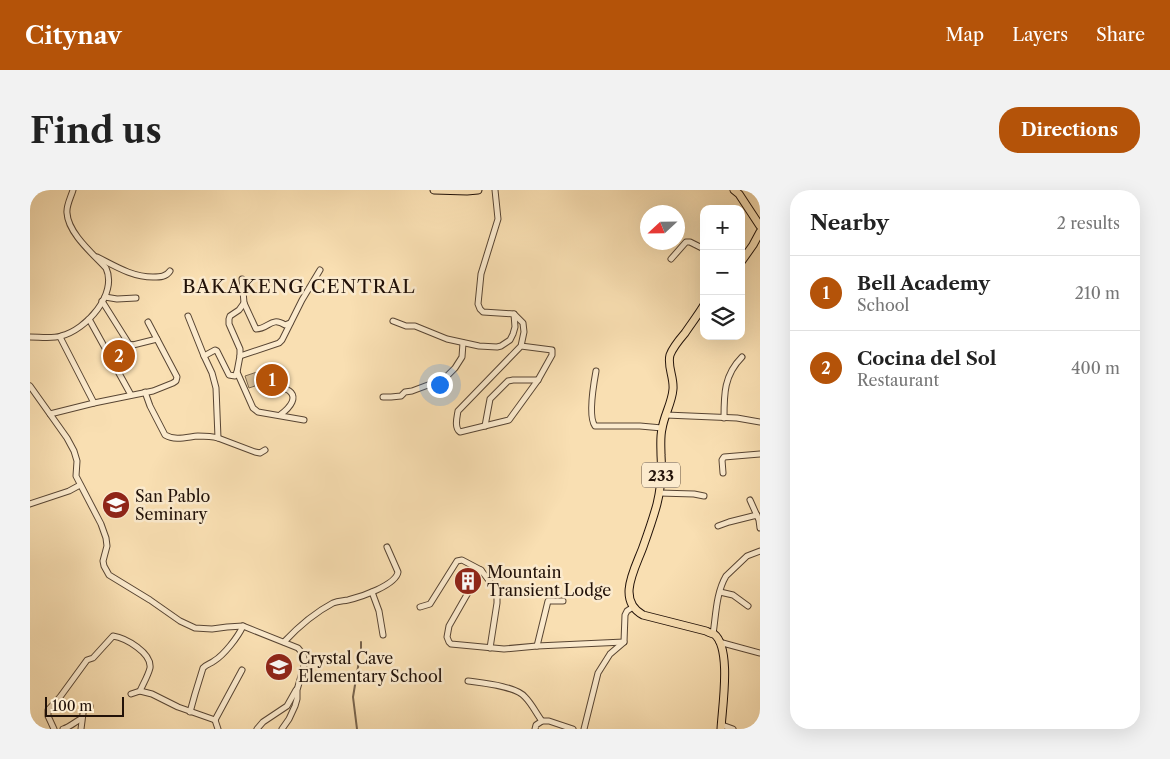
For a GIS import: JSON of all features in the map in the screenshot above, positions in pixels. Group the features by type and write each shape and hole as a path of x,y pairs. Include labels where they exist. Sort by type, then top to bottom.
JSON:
{"main road":[{"path":"434,190 478,190"},
{"path":"737,191 760,226"},
{"path":"745,256 760,232"},
{"name":"233","path":"633,607 629,595 633,570 648,534 659,493 662,428 671,402 673,388 669,358 676,344 700,311"},
{"path":"633,607 638,612 651,618 706,631 713,634 719,642 725,668 722,727"}],"street":[{"path":"30,338 60,337 78,329 104,299 108,288 106,268 75,233 68,219 66,210 73,190"},
{"path":"495,190 498,219 481,274 478,304 482,312 514,314 524,323 524,332 520,346 458,411 456,429 458,431 509,420 538,380 552,355 552,350 520,346"},
{"path":"671,259 686,242 700,247"},
{"path":"94,255 120,269 139,276 162,276 170,271"},
{"path":"240,356 279,343 284,338 302,300 320,270"},
{"path":"242,279 244,303 256,329 276,321 280,321 285,325 291,323"},
{"path":"104,299 136,298"},
{"path":"104,299 129,344 133,345 158,340"},
{"path":"244,303 230,316 229,324 240,349 237,372 251,406 258,412 304,420"},
{"path":"394,321 463,343 501,346 510,340 513,334 515,327 514,314"},
{"path":"188,316 212,373 216,388 218,438"},
{"path":"89,318 131,396"},
{"path":"50,414 131,396 173,384 177,376 148,322"},
{"path":"60,337 94,403"},
{"path":"383,397 401,396 405,392 444,379 456,368 462,357 463,343"},
{"path":"204,356 210,351 215,350 229,375 234,376 237,372"},
{"path":"724,418 724,392 729,375 742,357"},
{"path":"596,371 592,394 592,420 595,426 662,428"},
{"path":"484,426 490,399 508,381 538,380"},
{"path":"30,386 74,451 77,461 76,476 104,529 107,546 104,566 109,575 194,628 212,629 243,626 298,648 303,654 305,658 302,676 287,706 263,722 257,729"},
{"path":"264,390 276,387 283,388 288,389 292,394 292,402 285,412 280,415"},
{"path":"145,392 166,436 174,439 209,436 258,453 265,450"},
{"path":"666,415 737,418 760,422"},
{"path":"723,473 722,460 724,457 760,454"},
{"path":"30,504 69,491 80,485"},
{"path":"659,493 704,496"},
{"path":"750,500 757,515 760,528"},
{"path":"718,526 757,515"},
{"path":"284,642 306,621 332,604 372,592 395,579 398,575 397,568 387,547"},
{"path":"713,634 720,592 726,576 747,556 760,551"},
{"path":"420,607 430,604 457,561 462,560 481,570 497,592 490,648"},
{"path":"481,570 449,626 447,637 451,644 504,649 624,642"},
{"path":"372,592 379,611 384,634"},
{"path":"720,592 733,595 748,606"},
{"path":"537,646 548,601 563,601"},
{"path":"584,729 598,673 610,654 624,642 626,610 633,607"},
{"path":"190,712 203,668 215,660 236,639 243,626"},
{"path":"54,729 48,710 87,660 93,658 113,636 119,637 146,654 150,668 140,691"},
{"path":"719,642 760,653"},
{"path":"218,729 215,720 242,670"},
{"path":"468,681 521,693 542,720"},
{"path":"282,729 295,706 297,699 296,690"},
{"path":"131,694 140,691 152,694 190,712 215,720"},
{"path":"81,729 84,706 90,706"},
{"path":"63,729 73,725 77,720 82,720"},
{"path":"535,729 536,724 542,720 573,729"},
{"path":"722,727 733,729"}],"shaded area":[{"path":"263,370 267,382 249,388 245,376"}],"waterway":[{"path":"357,729 353,697 361,642"}],"place":[{"name":"Cocina del Sol","path":"119,356"},
{"name":"Bell Academy","path":"272,380"},
{"name":"San Pablo Seminary","path":"116,505"},
{"name":"Mountain Transient Lodge","path":"468,581"},
{"name":"Crystal Cave Elementary School","path":"279,667"}],"district":[{"name":"BAKAKENG CENTRAL","path":"299,286"}]}
